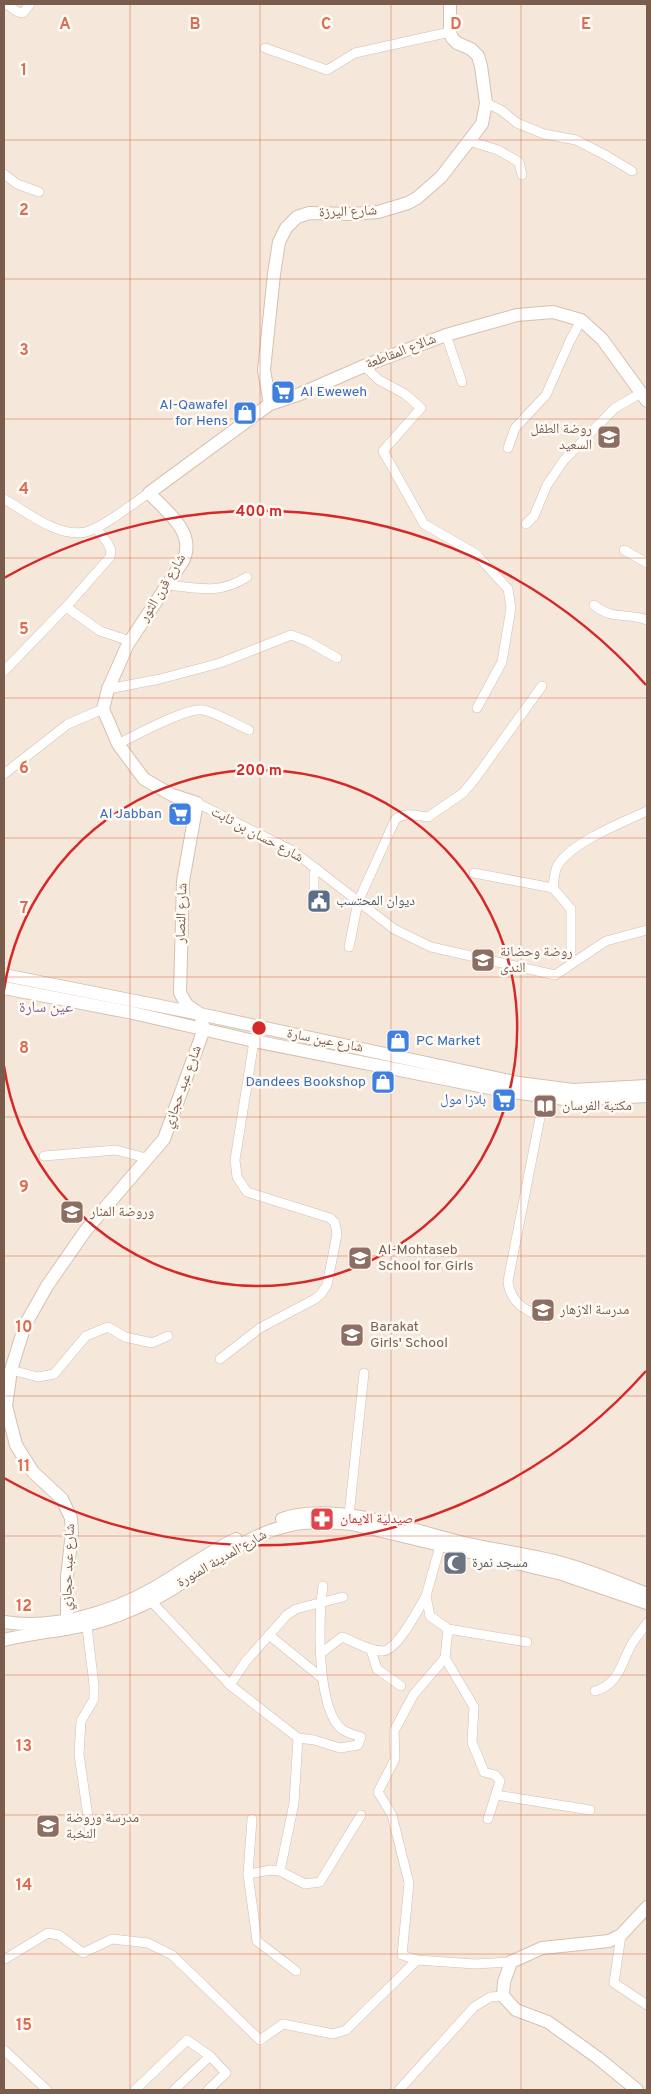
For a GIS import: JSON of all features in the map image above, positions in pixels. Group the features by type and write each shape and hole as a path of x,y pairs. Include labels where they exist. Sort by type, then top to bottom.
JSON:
{"street":[{"path":"6,4 23,13 30,4"},
{"path":"266,48 327,70 355,53 450,32 450,4"},
{"name":"شارع اليرزة","path":"270,404 264,370 276,258 279,242 286,228 297,217 309,213 352,214 378,212 408,203 434,185 482,124 486,102 478,56 471,49 457,43 450,32"},
{"path":"486,102 501,110 518,123 544,134 576,140 632,172"},
{"path":"469,141 498,150 519,162 522,175"},
{"path":"4,174 17,184 39,192"},
{"name":"شالاع المقاطعة","path":"149,493 270,404 300,394 364,366 446,335 517,315 553,312 581,320 602,339 644,397"},
{"path":"508,448 515,428 546,395 581,320"},
{"path":"446,335 462,382"},
{"path":"364,366 379,380 405,394 421,408 383,451 424,524 476,554 508,589 511,608 502,662 477,708"},
{"path":"526,524 534,516 548,485 564,460 616,408 644,397"},
{"path":"4,499 65,532 85,532 96,528 149,493"},
{"name":"شارع قرن الثور","path":"108,689 130,640 185,557 187,541 185,533 149,493"},
{"path":"4,671 66,607 110,557 111,550 96,528"},
{"path":"624,550 647,563"},
{"path":"168,585 216,590 237,584 247,578"},
{"path":"594,605 607,614 639,617 647,620"},
{"path":"66,607 100,631 130,640"},
{"path":"4,774 68,724 103,709 108,689 160,679 220,663 289,636 307,641 337,658"},
{"path":"349,947 358,902 395,820 400,816 408,814 428,817 462,793 542,686"},
{"name":"شارع حسان بن ثابت","path":"103,709 118,744 144,779 172,795 197,803 293,851 394,929 431,947 555,974 606,941 647,930"},
{"path":"118,744 171,719 198,709 207,711 249,730"},
{"name":"شارع النصار","path":"197,803 183,881 180,993 186,1005 200,1014"},
{"path":"554,888 556,867 567,853 608,829 647,811"},
{"path":"314,896 314,874 317,869"},
{"path":"474,873 554,888 571,909 571,963"},
{"name":"شارع عين سارة","path":"4,975 200,1014 545,1087 573,1090 647,1086"},
{"name":"شارع عين سارة","path":"4,988 133,1013 254,1041 544,1097 599,1100 647,1096"},
{"name":"شارع عبد حجازي","path":"67,1624 66,1577 72,1518 62,1499 33,1472 20,1455 12,1435 5,1406 11,1370 25,1326 47,1286 86,1230 146,1158 164,1140 204,1029 200,1014"},
{"path":"220,1359 260,1328 322,1294 327,1282 337,1234 337,1226 330,1218 248,1192 237,1176 235,1160 254,1041"},
{"path":"544,1097 508,1281 510,1292 516,1303 546,1319"},
{"path":"44,1156 116,1150 146,1158"},
{"path":"11,1370 38,1377 54,1374 86,1336 108,1328 125,1337 152,1343 168,1336"},
{"path":"350,1515 364,1372"},
{"name":"شارع المدينة المنورة","path":"87,1620 152,1589 219,1547 260,1526 287,1517 308,1513 350,1515 466,1543 560,1562 647,1594"},
{"name":"شارع المدينة المنورة","path":"4,1640 67,1624 113,1617 151,1601 254,1538 294,1524 330,1521 352,1524 562,1574 647,1603"},
{"path":"320,1654 342,1637 371,1650 385,1651 396,1644 426,1596 440,1546"},
{"path":"151,1601 230,1685 298,1738 314,1740 340,1748 358,1745 360,1737 342,1729 330,1713 322,1678 320,1654 320,1604 323,1586"},
{"path":"426,1596 430,1616 448,1630 527,1642"},
{"path":"230,1685 246,1661 291,1612 343,1597"},
{"name":"شارع عبد حجازي","path":"87,1620 94,1692 91,1706 81,1721 79,1754 91,1838"},
{"path":"4,1622 7,1631 4,1640"},
{"name":"شارع المدينة المنورة","path":"4,1622 31,1625 67,1624"},
{"path":"595,1691 604,1689 616,1678 632,1643 647,1623"},
{"path":"448,1630 446,1658 474,1707 472,1742 484,1772 495,1775 500,1780 488,1819"},
{"path":"269,1634 322,1678"},
{"path":"371,1650 377,1669 401,1686"},
{"path":"446,1658 414,1694 394,1731 395,1759 378,1792 392,1815 409,1883 402,1955 417,1960 475,1964 511,1962 542,1948 609,1941 621,1935 647,1907"},
{"path":"280,1871 294,1803 298,1738"},
{"path":"496,1795 590,1810"},
{"path":"248,1874 271,1870 280,1871 305,1884 320,1882 361,1815"},
{"path":"252,1818 248,1874 257,1941 296,1971"},
{"path":"4,1958 48,1933 60,1935 82,1953 112,1939 148,1942 172,1956 260,2040 283,2024 333,2034 346,2030 417,1960"},
{"path":"621,1935 614,1983 647,2006"},
{"path":"511,1962 504,1982 503,1996 516,2010 548,2022 598,2058 637,2090"},
{"path":"399,2090 474,2007 490,1997 503,1996"},
{"path":"135,2090 187,2040 210,2056 226,2073 208,2090"},
{"path":"4,2050 47,2090"},
{"path":"174,2090 210,2056"}],"shaded area":[{"path":"4,4 647,4 647,2090 4,2090"}],"place":[{"name":"Al Eweweh","path":"283,392"},
{"name":"Al-Qawafel for Hens","path":"245,413"},
{"name":"روضة الطفل السعيد","path":"609,437"},
{"name":"Al Jabban","path":"180,814"},
{"name":"ديوان المحتسب","path":"319,901"},
{"name":"روضة وحضانة الندى","path":"483,960"},
{"name":"PC Market","path":"398,1041"},
{"name":"Dandees Bookshop","path":"383,1082"},
{"name":"بلازا مول","path":"504,1100"},
{"name":"مكتبة الفرسان","path":"545,1106"},
{"name":"وروضة المنار","path":"72,1212"},
{"name":"Al-Mohtaseb School for Girls","path":"360,1258"},
{"name":"مدرسة الازهار","path":"543,1310"},
{"name":"Barakat Girls' School","path":"352,1335"},
{"name":"صيدلية الايمان","path":"322,1519"},
{"name":"مسجد نمرة","path":"455,1563"},
{"name":"مدرسة وروضة النخبة","path":"48,1826"}],"district":[{"name":"عين سارة","path":"46,1008"}]}
